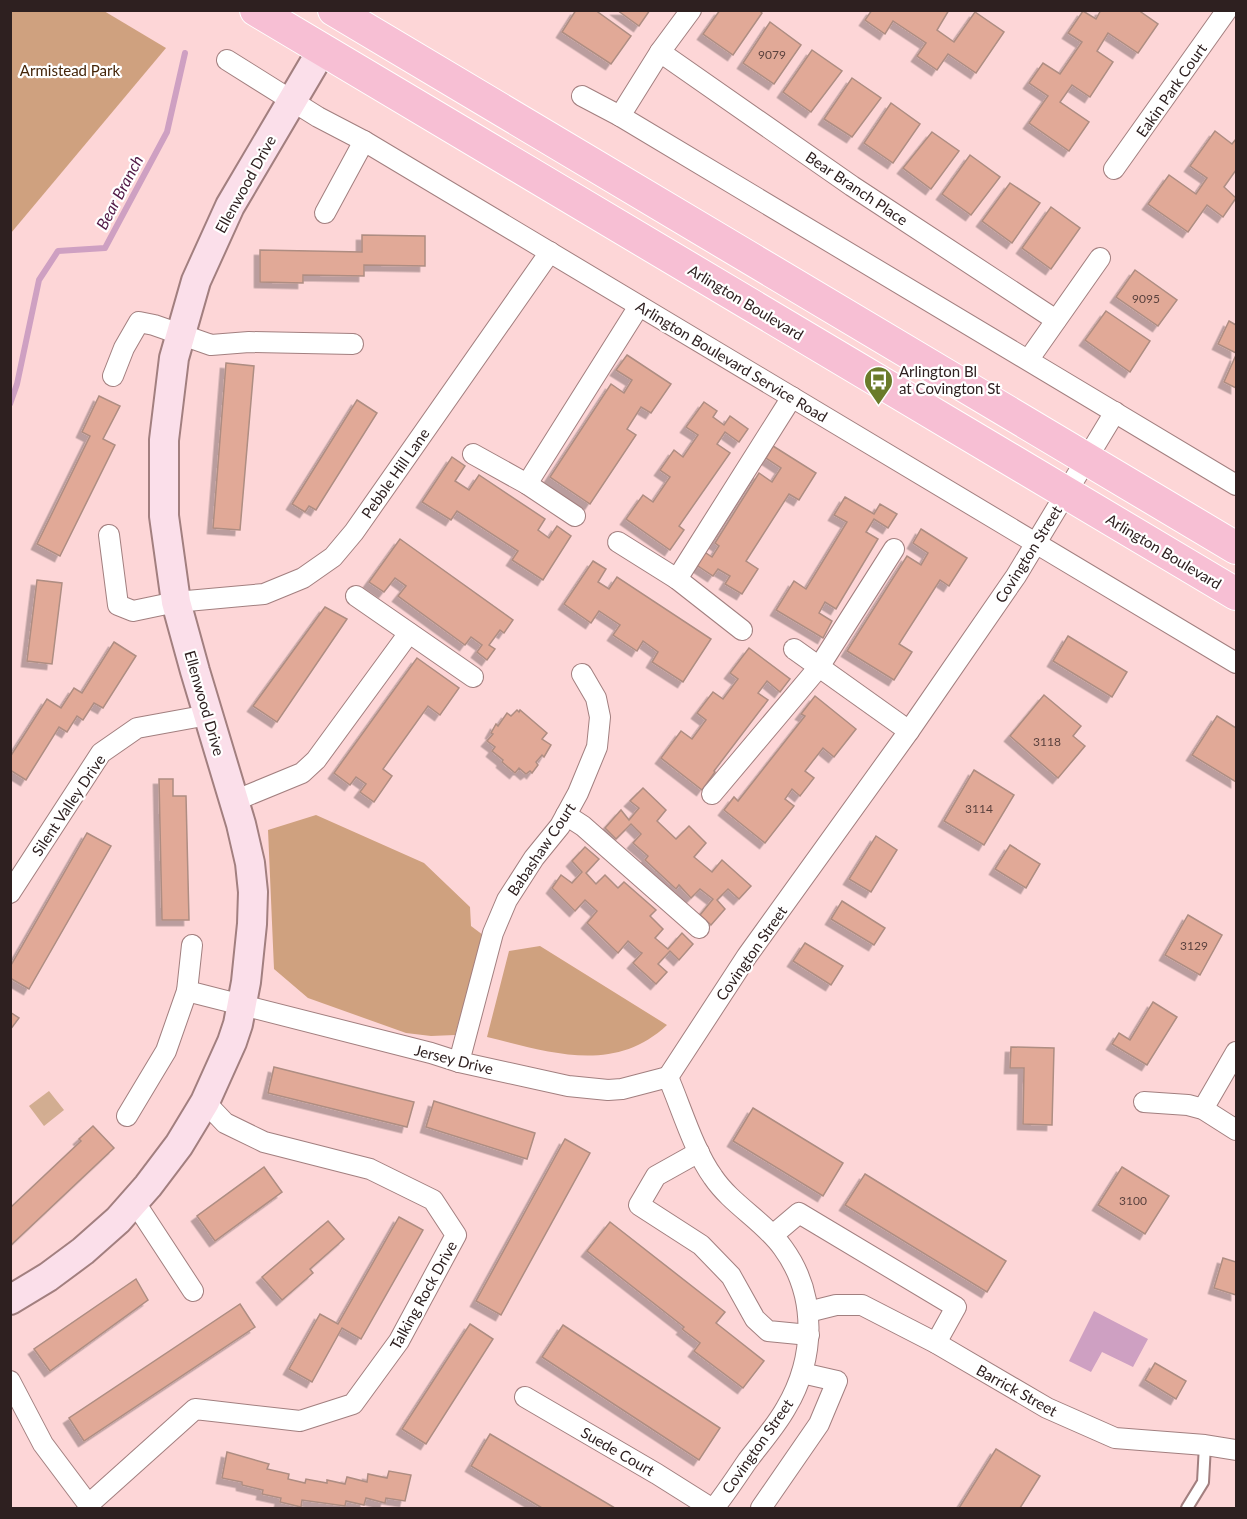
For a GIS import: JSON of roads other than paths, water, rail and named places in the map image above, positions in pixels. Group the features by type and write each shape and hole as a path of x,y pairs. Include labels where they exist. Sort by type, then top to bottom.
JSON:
{"main road":[{"name":"Arlington Boulevard","path":"256,10 1236,594"},
{"path":"334,10 1236,548"}],"street":[{"path":"620,116 660,52 691,10"},
{"path":"1228,10 1236,23"},
{"name":"Eakin Park Court","path":"1114,169 1228,10"},
{"name":"Ellenwood Drive","path":"10,1300 48,1277 83,1251 118,1220 179,1145 205,1102 232,1042 243,1004 252,924 253,892 250,863 177,602 164,516 163,467 168,393 174,358 196,281 230,206 322,50"},
{"name":"Bear Branch Place","path":"660,52 852,186 1056,320"},
{"name":"Arlington Boulevard Service Road","path":"226,60 1236,663"},
{"path":"582,96 620,116 1236,484"},
{"path":"325,213 364,141"},
{"name":"Pebble Hill Lane","path":"109,535 118,605 133,611 177,602 264,594 303,578 333,557 354,532 550,252"},
{"path":"1029,359 1100,258"},
{"path":"527,484 639,306"},
{"path":"113,376 124,348 139,322 211,345 249,342 353,344"},
{"path":"677,579 792,397"},
{"name":"Covington Street","path":"715,1508 786,1409 807,1356 808,1312 798,1275 785,1250 773,1235 730,1198 712,1177 699,1152 668,1077 747,956 1016,576 1115,412"},
{"path":"473,453 527,484 575,516"},
{"path":"618,542 677,579 742,630"},
{"path":"712,794 819,667 894,549"},
{"path":"356,596 473,677"},
{"path":"234,801 302,773 316,760 409,633"},
{"path":"794,649 909,730"},
{"name":"Babashaw Court","path":"459,1062 494,933 507,900 566,815 597,747 600,717 596,698 582,674"},
{"name":"Silent Valley Drive","path":"10,893 101,753 137,728 208,715"},
{"path":"566,815 583,826 699,928"},
{"path":"127,1116 166,1051 187,991 192,945"},
{"name":"Jersey Drive","path":"187,991 459,1062 568,1086 622,1089 668,1077"},
{"path":"1203,1109 1236,1052"},
{"name":"Talking Rock Drive","path":"90,1507 195,1409 300,1421 352,1404 399,1341 456,1235 433,1200 370,1169 264,1142 225,1123 205,1102"},
{"path":"1144,1102 1178,1103 1203,1109 1236,1130"},
{"path":"699,1152 656,1176 639,1204 701,1245 731,1276 755,1319 768,1331 809,1335"},
{"path":"134,1201 193,1290"},
{"path":"773,1235 799,1213 956,1307 936,1343"},
{"name":"Barrick Street","path":"808,1312 836,1305 862,1305 936,1343 1047,1408 1115,1438 1205,1445 1236,1450"},
{"path":"761,1509 819,1424 837,1381 802,1373"},
{"path":"10,1381 43,1444 90,1507"},
{"name":"Suede Court","path":"525,1396 715,1508"}],"lane":[{"path":"1187,1509 1203,1482 1205,1445"}],"waterway":[{"name":"Bear Branch","path":"10,404 17,384 39,280 58,251 105,248 167,132 185,53"}],"place":[{"name":"Arlington Bl at Covington St","path":"878,406"}],"park label":[{"name":"Armistead Park","path":"70,70"}]}
